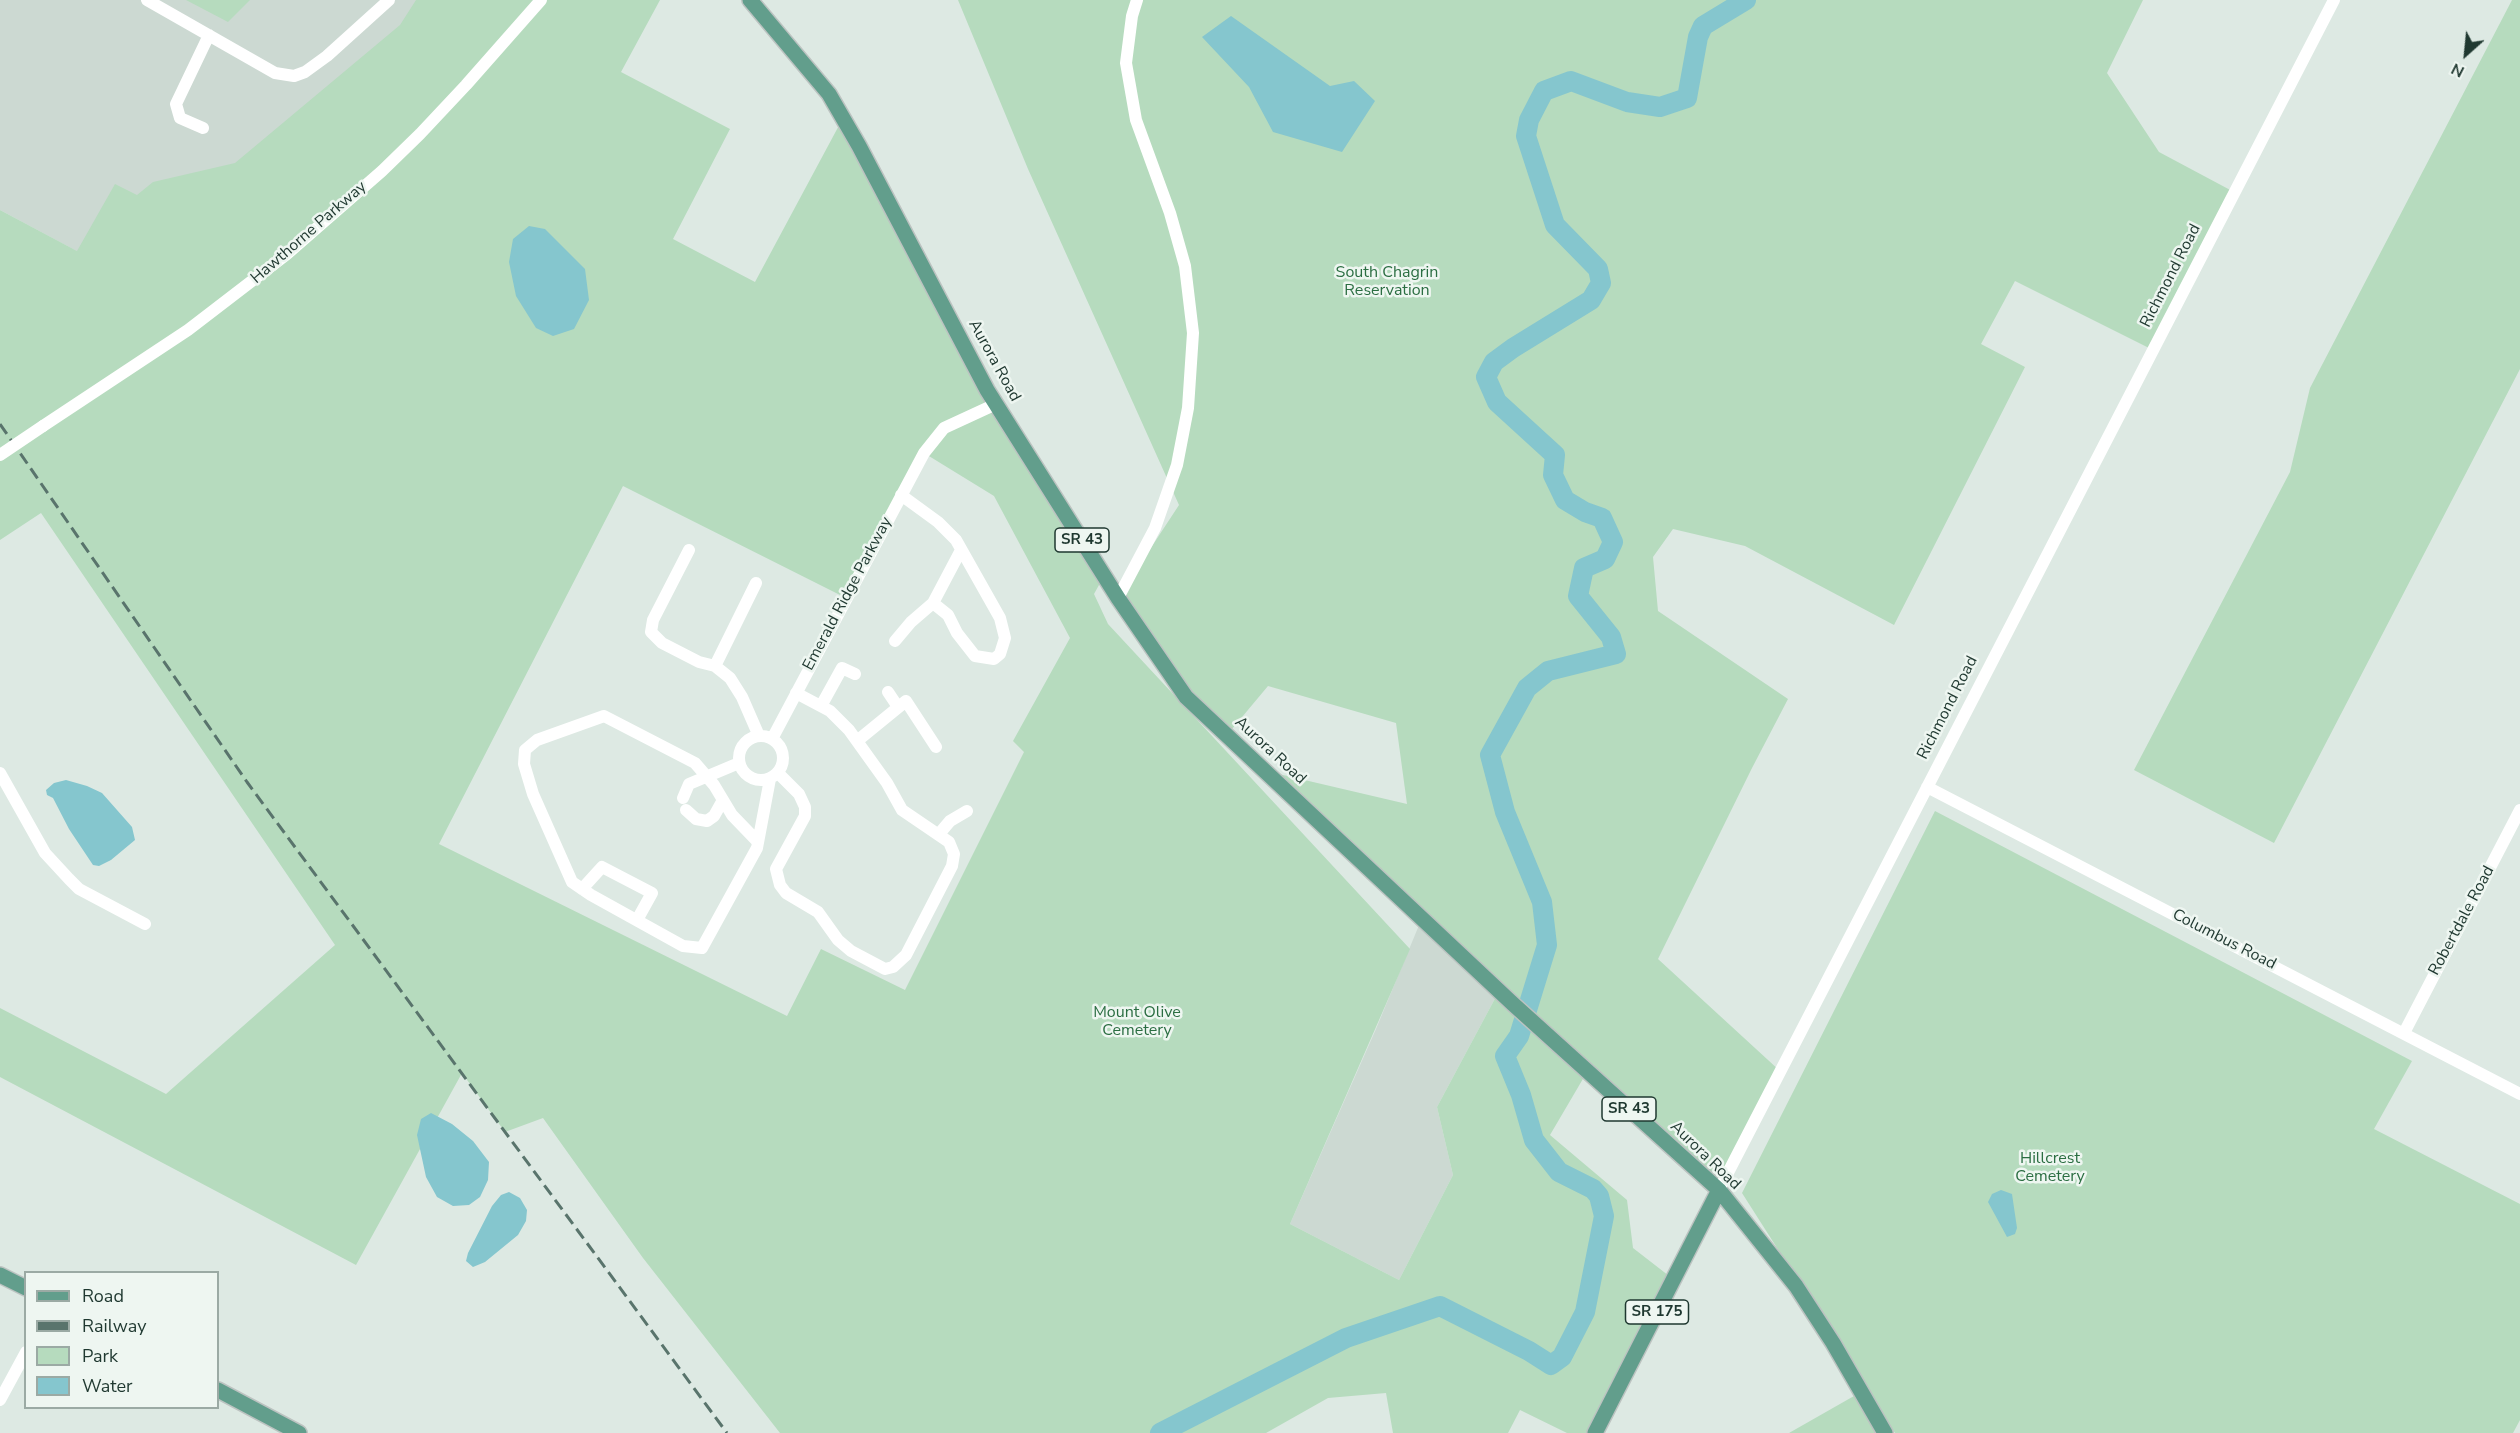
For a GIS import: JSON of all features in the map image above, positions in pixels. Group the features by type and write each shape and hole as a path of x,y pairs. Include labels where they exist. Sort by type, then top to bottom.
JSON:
{"main road":[{"name":"Aurora Road","path":"750,0 829,94 996,404 1118,598 1186,697 1513,1004 1719,1190 1796,1286 1833,1343 1885,1433"},
{"name":"Richmond Road","path":"1595,1433 1719,1190"},
{"path":"0,1275 24,1287"},
{"path":"219,1391 299,1433"}],"street":[{"path":"147,0 275,73 294,76 305,72 327,56 389,0"},
{"name":"Hawthorne Parkway","path":"0,455 188,330 295,247 382,171 420,134 490,59 540,0"},
{"path":"1118,598 1155,528 1177,465 1188,408 1193,333 1185,266 1170,213 1136,120 1126,63 1132,16 1137,0"},
{"name":"Richmond Road","path":"1719,1190 2334,0"},
{"path":"204,128 180,118 176,104 209,35"},
{"name":"Emerald Ridge Parkway","path":"772,739 924,453 944,428 996,404"},
{"path":"901,495 950,532 1000,618 1005,638 1000,654 994,659 975,656 957,633 948,615 933,603"},
{"path":"689,550 653,620 651,632 662,644 699,662 715,666 730,678 759,736"},
{"path":"895,640 910,622 933,603 961,550"},
{"path":"715,666 756,583"},
{"path":"821,706 842,668 855,674"},
{"path":"888,692 898,707"},
{"path":"774,776 799,794 805,807 805,816 776,869 780,885 786,893 818,912 838,940 851,951 885,969 900,963 952,866 954,854 952,847 939,834 902,810 887,783 857,741 830,711 796,693"},
{"path":"857,741 906,701 936,747"},
{"path":"759,842 732,815 705,775 694,763 604,716 537,740 525,750 524,764 556,851 572,882 683,946 702,948 758,848 774,776"},
{"path":"759,736 772,739 783,754 782,767 774,776 764,781 751,778 739,763 743,745 759,736"},
{"path":"723,800 714,816 707,821 696,819 684,804 689,784 705,775 739,763"},
{"path":"0,773 45,853 77,887 108,906 145,924"},
{"name":"Columbus Road","path":"1927,787 2520,1094"},
{"name":"Robertdale Road","path":"2404,1033 2520,810"},
{"path":"939,834 950,821 967,811"},
{"path":"582,889 603,867 652,893 637,920"},
{"path":"0,1400 24,1356"}],"shaded area":[{"path":"0,0 457,0 131,280 0,210"},
{"path":"1422,918 1499,991 1437,1107 1453,1175 1399,1280 1290,1224"}],"green space":[{"path":"186,0 250,0 228,22"},
{"path":"416,0 660,0 621,72 730,129 673,239 755,282 843,118 987,390 1104,576 1094,594 1108,624 1410,949 1290,1224 1399,1280 1453,1175 1437,1107 1499,991 1266,771 1407,804 1396,723 1268,686 1227,735 1186,697 1118,598 1179,505 1028,169 958,0 2143,0 2107,73 2159,152 2234,192 2153,350 2015,281 1981,344 2025,367 1894,625 1745,546 1673,529 1653,557 1658,611 1788,699 1658,959 1780,1071 1719,1190 1587,1072 1550,1135 1627,1200 1633,1248 1673,1279 1595,1433 1567,1433 1520,1410 1508,1433 1393,1433 1386,1393 1328,1398 1266,1433 780,1433 643,1258 543,1118 505,1132 462,1073 356,1265 0,1077 0,1008 166,1094 335,945 41,513 0,540 0,210 77,251 115,184 137,195 153,182 235,163 400,25","holes":["924,453 994,496 1070,638 1013,741 1024,752 905,990 821,949 787,1016 439,844 623,486 846,598"]},
{"path":"2512,0 2520,0 2520,369 2274,843 2134,770 2290,472 2310,388"},
{"name":"Hillcrest Cemetery","path":"1935,811 2412,1061 2374,1129 2520,1204 2520,1420 2513,1433 1895,1433 1742,1193"},
{"path":"1861,1392 1885,1433 1789,1433"}],"water":[{"path":"1231,16 1330,86 1354,81 1375,101 1342,152 1273,132 1249,87 1202,37"},
{"path":"529,226 545,229 585,269 589,300 574,329 553,336 536,328 516,296 509,262 513,239"},
{"path":"66,780 102,793 132,827 135,840 111,860 99,866 93,865 69,829 53,798 47,795 46,790 54,783"},
{"path":"431,1113 452,1124 473,1141 489,1162 488,1180 480,1197 469,1205 453,1206 437,1197 426,1177 417,1135 421,1119"},
{"path":"2001,1190 2012,1194 2017,1228 2015,1234 2007,1237 1988,1202 1992,1194"},
{"path":"509,1192 520,1198 527,1210 526,1221 518,1235 485,1262 473,1267 466,1261 468,1253 492,1206 501,1195"}],"waterway":[{"path":"1160,1433 1346,1338 1440,1306 1529,1351 1551,1365 1562,1357 1585,1312 1604,1216 1599,1196 1593,1189 1559,1172 1534,1140 1521,1095 1505,1056 1519,1036 1547,945 1542,902 1505,812 1490,755 1527,688 1548,671 1616,654 1611,637 1578,596 1584,568 1605,559 1613,542 1602,518 1585,512 1565,500 1553,475 1555,455 1497,402 1486,377 1494,362 1513,348 1591,300 1601,283 1598,269 1555,225 1526,136 1529,120 1544,91 1571,81 1627,102 1660,107 1687,98 1698,37 1703,26 1746,0"}],"railway":[{"path":"0,424 247,782 727,1433"}],"park label":[{"name":"South Chagrin Reservation","path":"1387,282"},
{"name":"Mount Olive Cemetery","path":"1137,1022"}]}
